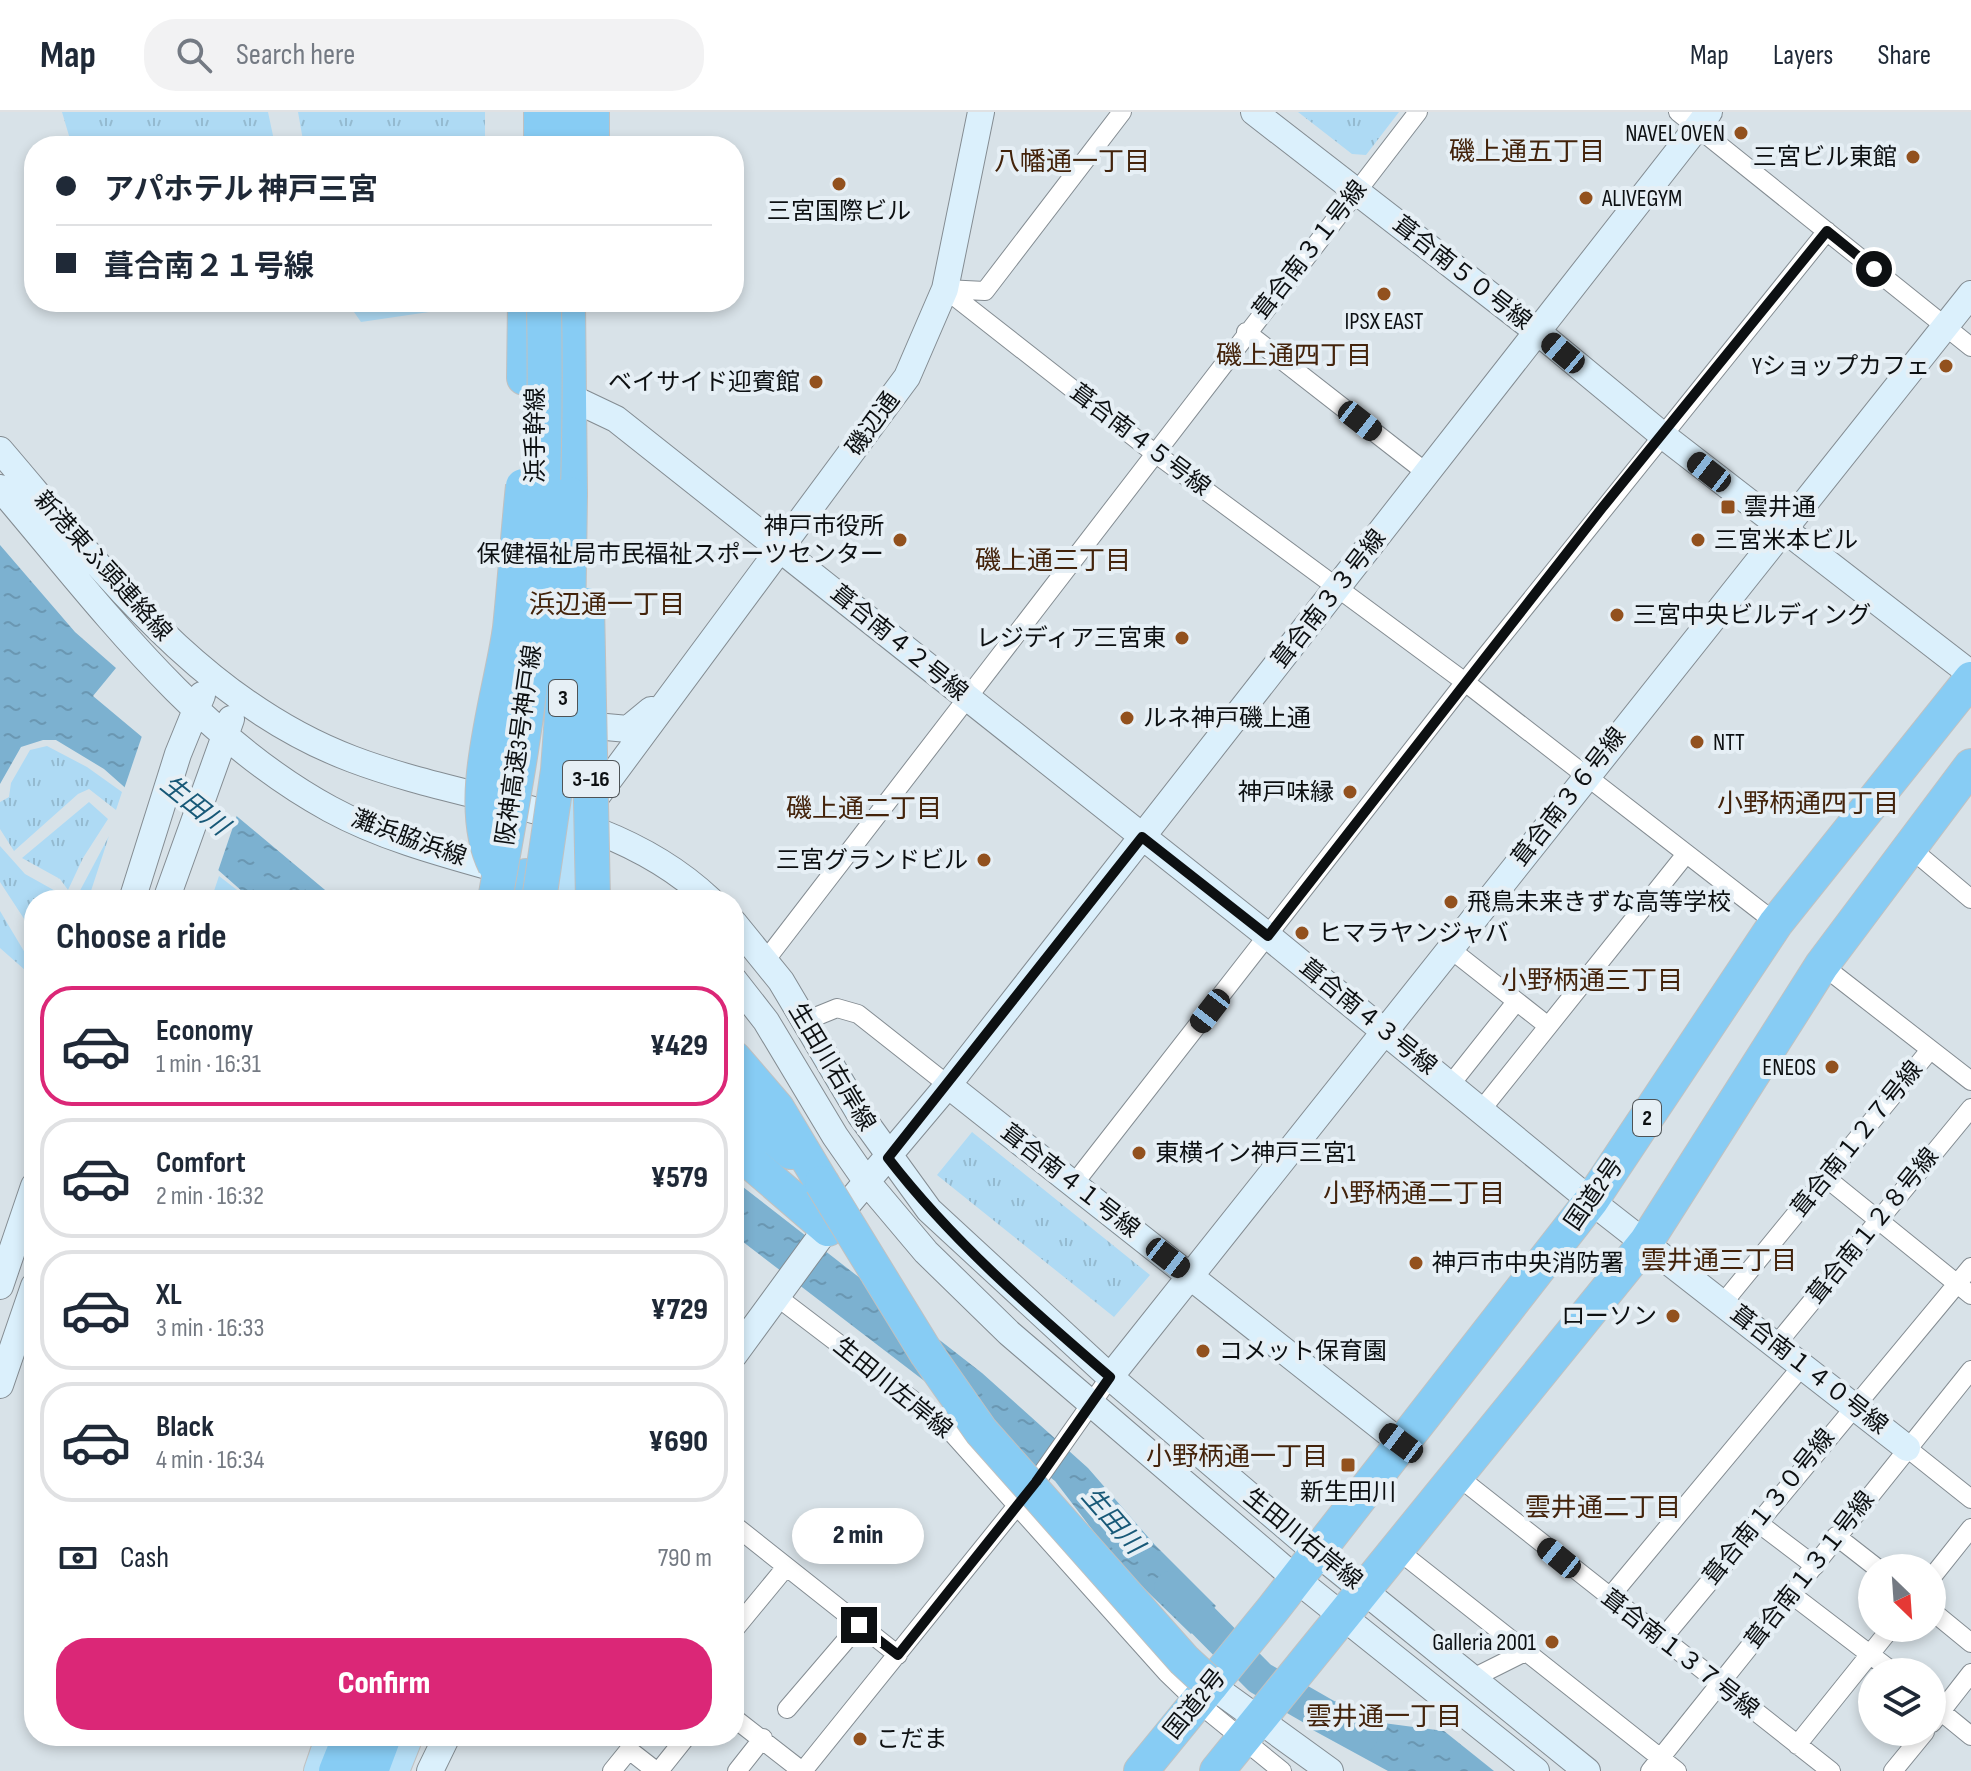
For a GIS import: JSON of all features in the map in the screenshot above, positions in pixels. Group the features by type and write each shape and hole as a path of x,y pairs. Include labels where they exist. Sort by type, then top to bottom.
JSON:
{"highway":[{"path":"541,112 541,136"},
{"path":"566,112 566,136"},
{"path":"592,112 592,136"},
{"path":"525,312 524,477 509,629 484,779 484,822 491,857 540,890"},
{"name":"阪神高速3号神戸線","path":"497,890 533,657 542,535 547,394 544,312"},
{"name":"阪神高速3号神戸線","path":"547,890 568,633 568,312"},
{"path":"576,400 588,367 590,312"},
{"name":"3-16","path":"548,890 591,657 585,570 570,494"},
{"name":"国道2号","path":"1141,1771 1273,1609 1591,1201 1776,923 1971,676"},
{"path":"1217,1771 1646,1242 1822,965 1971,766"},
{"path":"744,1070 777,1108 927,1354 981,1431 1184,1660 1212,1684"},
{"path":"744,1112 822,1183"},
{"path":"744,1157 825,1232"},
{"path":"336,1771 346,1746"},
{"path":"371,1771 380,1746"}],"main road":[{"path":"527,112 528,136"},
{"path":"579,112 579,136"},
{"name":"浜手幹線","path":"483,890 501,801 537,474 533,312"},
{"name":"浜手幹線","path":"549,890 577,824 572,552 577,312"},
{"path":"319,1771 328,1746"},
{"path":"394,1771 404,1746"}],"street":[{"name":"磯辺通","path":"577,824 907,377 945,289 981,112"},
{"path":"945,289 985,291 1122,112"},
{"name":"葺合南５０号線","path":"1254,112 1539,333 1661,434 1971,676"},
{"name":"葺合南３１号線","path":"765,961 1418,112"},
{"path":"1695,117 1827,231 1971,347"},
{"name":"葺合南３３号線","path":"744,1341 825,1232 948,1085 1539,333 1695,117"},
{"path":"1073,1185 1661,434 1827,231"},
{"name":"葺合南４５号線","path":"945,289 1154,452 1465,682 1776,923"},
{"name":"葺合南３６号線","path":"1110,1377 1971,294"},
{"path":"1246,332 1428,474"},
{"name":"葺合南４２号線","path":"576,400 616,419 1142,837"},
{"name":"新港東ふ頭連絡線","path":"0,450 110,578 182,653 210,677"},
{"name":"新港東ふ頭連絡線","path":"0,488 84,589 196,708"},
{"path":"135,890 178,754 210,677 238,699 313,742 351,759 625,840 664,863 698,890"},
{"name":"磯辺通","path":"575,705 584,725 628,729 672,693"},
{"path":"169,890 238,699"},
{"name":"灘浜脇浜線","path":"196,708 225,735 329,808 384,834 488,866 537,890"},
{"path":"536,812 546,890"},
{"name":"葺合南４３号線","path":"1142,837 1482,1109 1591,1201"},
{"path":"1909,847 1971,899"},
{"path":"1482,1109 1686,854"},
{"name":"生田川右岸線","path":"744,935 805,1021 888,1158 929,1210 979,1260 1110,1377 1316,1552 1475,1677 1587,1771"},
{"path":"1449,948 1548,1026"},
{"path":"1822,965 1971,1081"},
{"name":"生田川右岸線","path":"744,993 766,1021 835,1136 867,1182 926,1252 1009,1333 1296,1579 1536,1771"},
{"path":"1451,1084 1516,1002"},
{"name":"葺合南４１号線","path":"805,1021 837,1008 858,1014 1401,1443"},
{"name":"葺合南１２７号線","path":"1723,1303 1930,1050"},
{"name":"葺合南１２８号線","path":"1776,1345 1971,1108"},
{"path":"1825,1177 1964,1290"},
{"name":"葺合南１４０号線","path":"1591,1201 1971,1499"},
{"path":"0,1286 24,1215"},
{"name":"葺合南１３０号線","path":"1662,1639 1852,1407 1964,1290 1971,1267"},
{"name":"生田川左岸線","path":"778,1293 944,1424 1016,1506 1212,1684"},
{"path":"0,1385 24,1315"},
{"path":"1609,1598 1803,1365"},
{"name":"葺合南１３１号線","path":"1656,1765 1971,1370"},
{"path":"744,1725 803,1771 1036,1482 1110,1377"},
{"name":"葺合南１３７号線","path":"1456,1475 1831,1771"},
{"path":"1757,1522 1815,1566"},
{"path":"1946,1559 1971,1528"},
{"path":"744,1533 898,1655"},
{"path":"1836,1536 1859,1554"},
{"path":"1395,1548 1525,1652 1656,1765 1677,1771"},
{"path":"744,1618 786,1567"},
{"path":"1791,1594 1875,1658"},
{"path":"1946,1622 1971,1643"},
{"path":"787,1709 859,1625"},
{"path":"1797,1745 1880,1642"},
{"path":"1475,1677 1525,1652"},
{"path":"1946,1701 1971,1673"},
{"path":"1212,1684 1330,1771"},
{"path":"1257,1720 1282,1771"},
{"path":"1946,1720 1971,1736"},
{"path":"737,1771 763,1738"},
{"path":"430,1771 442,1746"},
{"path":"612,1771 629,1750 657,1771 678,1746"},
{"path":"1893,1771 1914,1746"}],"green space":[{"path":"62,112 268,112 273,136 69,136"},
{"path":"298,112 485,112 485,136 302,136"},
{"path":"1298,112 1399,112 1366,155 1352,154"},
{"path":"354,312 429,312 361,322"},
{"path":"47,746 87,767 122,792 116,810 89,789 78,794 14,851 0,829 0,802 9,797 11,783 30,750"},
{"path":"89,802 108,819 83,858 68,890 60,879 22,858"},
{"path":"109,836 91,890 80,890"},
{"path":"0,846 25,874 54,890 24,890 24,919 0,882"},
{"path":"219,876 237,890 214,890"},
{"path":"0,911 24,951 24,969 0,948"},
{"path":"972,1132 1150,1275 1114,1317 937,1175"}],"water":[{"path":"0,545 75,632 116,668 93,696 325,890 241,890 104,769 56,740 43,740 21,747 0,784"},
{"path":"744,1188 982,1373 1088,1468 1155,1545 1216,1606 1191,1634 1117,1562 1055,1481 744,1243"},
{"path":"1335,1701 1368,1721 1444,1731 1494,1771 1388,1771 1311,1729"}],"pier":[{"path":"143,733 238,812 216,877 123,792"}],"waterway":[{"name":"生田川","path":"1171,1588 1260,1678 1361,1736"}],"place":[{"name":"NAVEL OVEN","path":"1741,133"},
{"name":"三宮ビル東館","path":"1913,157"},
{"name":"三宮国際ビル","path":"839,184"},
{"name":"ALIVEGYM","path":"1586,198"},
{"name":"IPSX EAST","path":"1384,294"},
{"name":"Yショップカフェ","path":"1946,366"},
{"name":"ベイサイド迎賓館","path":"816,382"},
{"name":"雲井通","path":"1728,507"},
{"name":"神戸市役所 保健福祉局市民福祉スポーツセンター","path":"900,540"},
{"name":"三宮米本ビル","path":"1698,540"},
{"name":"三宮中央ビルディング","path":"1617,615"},
{"name":"レジディア三宮東","path":"1182,638"},
{"name":"ルネ神戸磯上通","path":"1127,718"},
{"name":"NTT","path":"1697,742"},
{"name":"神戸味縁","path":"1350,792"},
{"name":"三宮グランドビル","path":"984,860"},
{"name":"飛鳥未来きずな高等学校","path":"1451,902"},
{"name":"ヒマラヤンジャバ","path":"1302,933"},
{"name":"ENEOS","path":"1832,1067"},
{"name":"東横イン神戸三宮1","path":"1139,1153"},
{"name":"神戸市中央消防署","path":"1416,1263"},
{"name":"ローソン","path":"1673,1316"},
{"name":"コメット保育園","path":"1203,1351"},
{"name":"新生田川","path":"1348,1465"},
{"name":"Galleria 2001","path":"1552,1642"},
{"name":"こだま","path":"860,1739"}],"district":[{"name":"磯上通五丁目","path":"1527,152"},
{"name":"八幡通一丁目","path":"1072,162"},
{"name":"磯上通四丁目","path":"1294,356"},
{"name":"磯上通三丁目","path":"1053,561"},
{"name":"浜辺通一丁目","path":"607,605"},
{"name":"小野柄通四丁目","path":"1808,804"},
{"name":"磯上通二丁目","path":"864,809"},
{"name":"小野柄通三丁目","path":"1592,981"},
{"name":"小野柄通二丁目","path":"1414,1194"},
{"name":"雲井通三丁目","path":"1719,1261"},
{"name":"小野柄通一丁目","path":"1237,1457"},
{"name":"雲井通二丁目","path":"1603,1508"},
{"name":"雲井通一丁目","path":"1384,1717"}],"route":[{"path":"859,1625 898,1655 1036,1482 1110,1377 979,1260 929,1210 888,1158 1142,837 1268,936 1602,508 1827,231 1874,269"}]}
